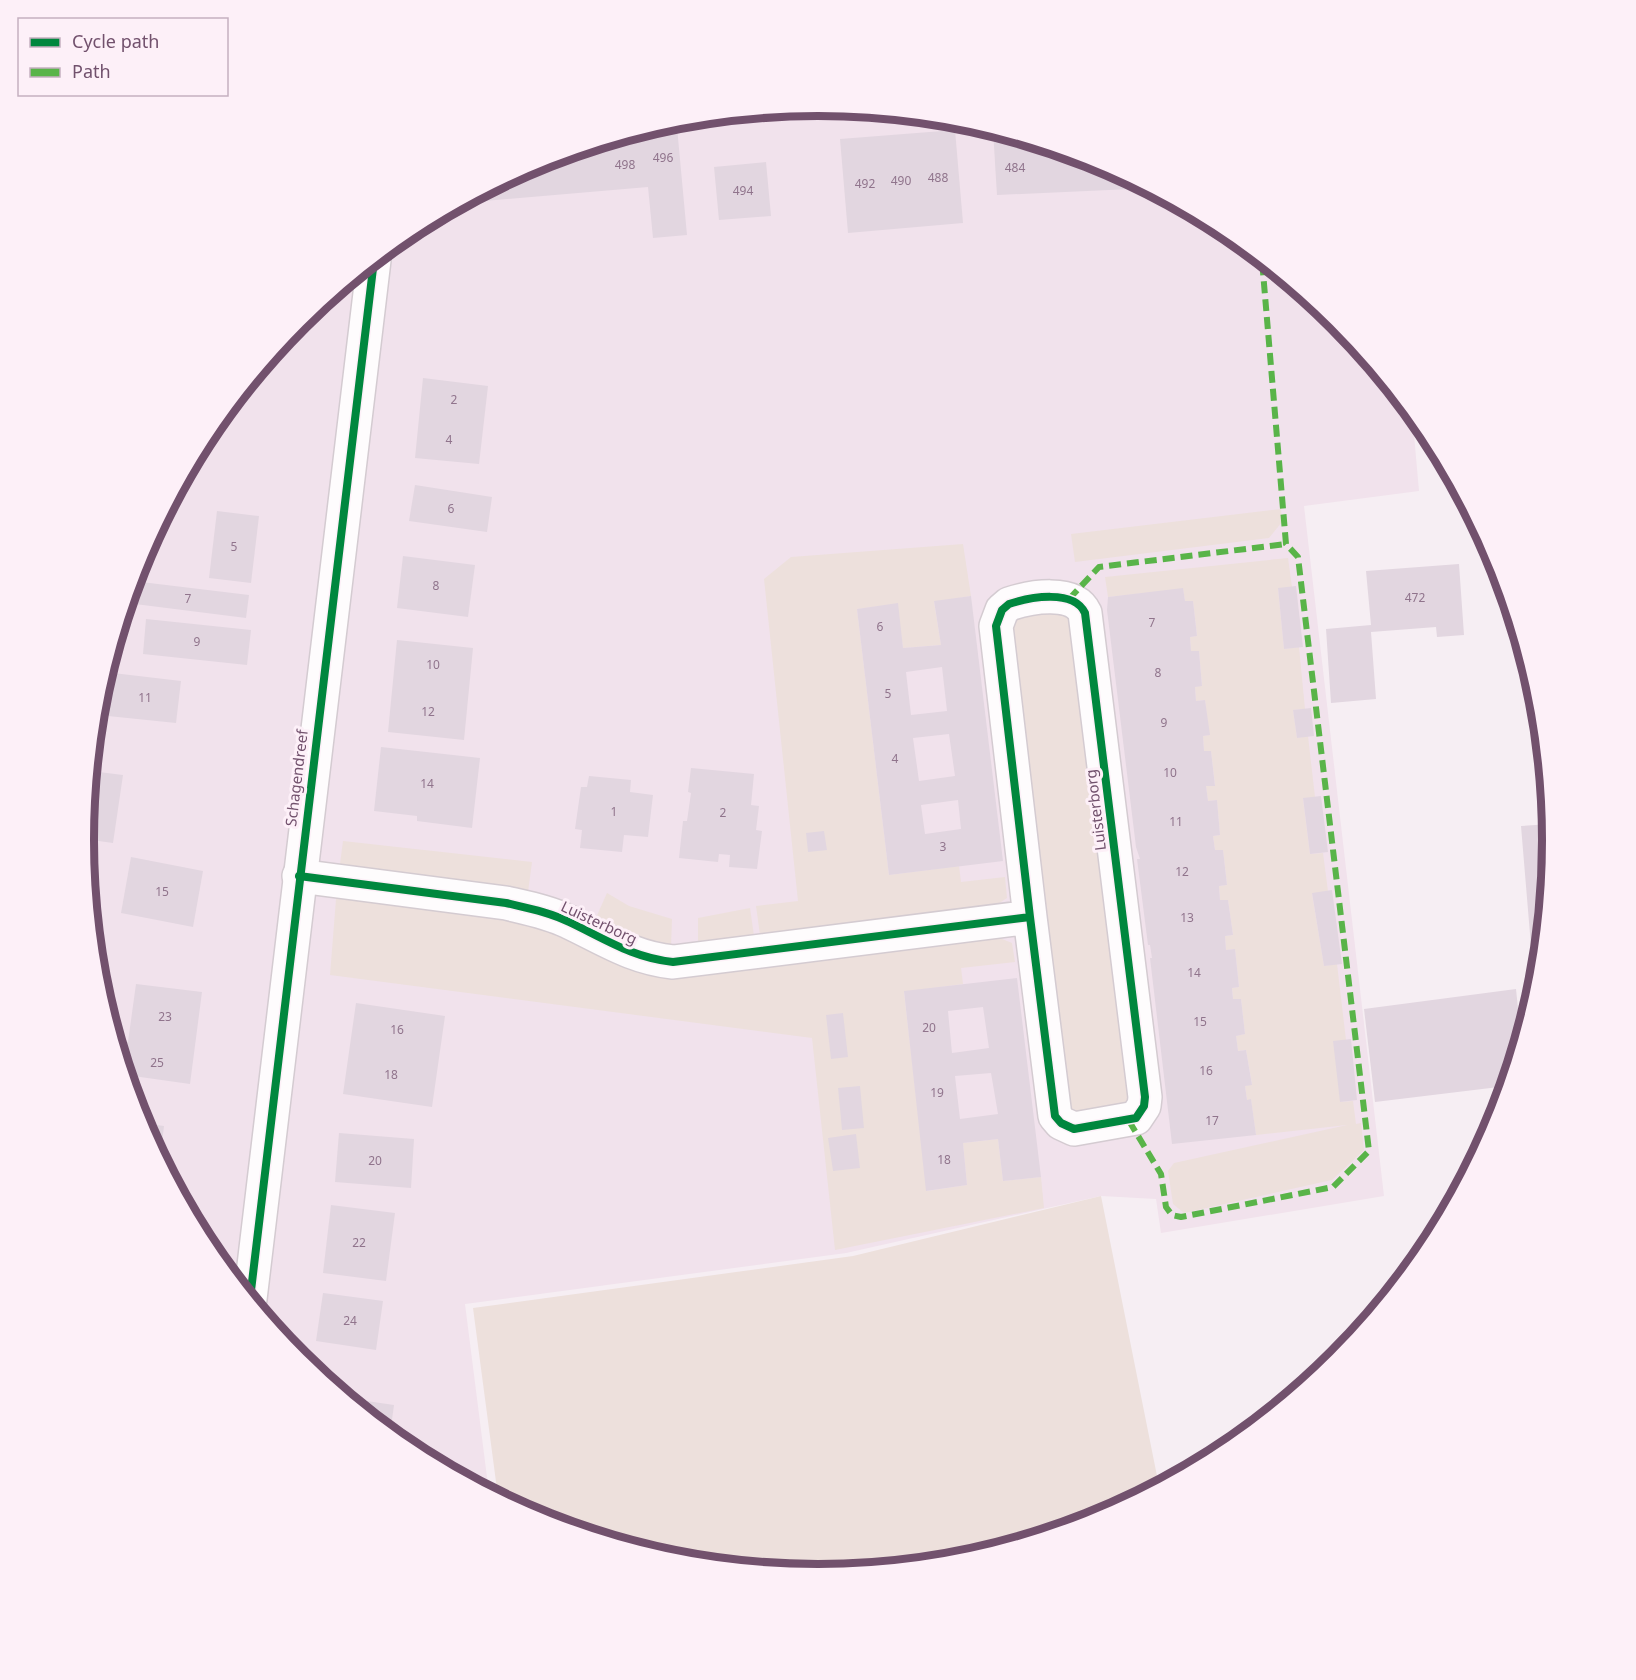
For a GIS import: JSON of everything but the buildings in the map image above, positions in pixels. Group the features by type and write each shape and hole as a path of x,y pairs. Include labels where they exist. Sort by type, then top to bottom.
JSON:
{"street":[{"name":"Schagendreef","path":"251,1289 373,270"},
{"name":"Luisterborg","path":"1070,598 1082,606 1085,614 1144,1097 1144,1106 1136,1118 1074,1129 1061,1123 1055,1116 1030,917 996,626 1002,610 1009,604 1070,598"},
{"name":"Luisterborg","path":"299,876 506,903 539,910 569,922 624,951 648,960 673,962 1030,917"}],"shaded area":[{"path":"818,116 865,118 959,130 1051,155 1095,172 1180,213 1220,238 1295,296 1330,328 1362,363 1414,429 1419,491 1304,506 1384,1196 1161,1233 1156,1199 1101,1196 846,1253 465,1304 488,1484 416,1442 341,1384 306,1352 244,1280 216,1242 191,1202 169,1160 133,1073 119,1027 108,981 101,934 94,840 96,793 108,699 133,607 150,563 191,478 216,438 274,363 306,328 341,296 416,238 456,213 541,172 585,155 677,130 771,118"},
{"path":"1281,509 1282,522 1269,538 1075,562 1071,534"},
{"path":"963,544 971,596 934,602 941,645 903,648 897,604 857,609 889,875 959,866 961,882 1005,877 1007,898 995,906 760,935 756,906 798,901 764,579 791,557"},
{"path":"1288,558 1292,587 1278,589 1284,649 1299,647 1305,709 1293,710 1297,738 1308,736 1315,797 1303,799 1310,854 1323,853 1328,891 1312,894 1324,966 1337,964 1346,1040 1340,1102 1353,1101 1356,1124 1361,1123 1364,1150 1332,1180 1184,1213 1173,1204 1168,1171 1174,1163 1347,1125 1256,1135 1251,1100 1247,1100 1245,1086 1252,1084 1246,1050 1238,1051 1236,1036 1245,1034 1241,999 1233,999 1232,988 1239,987 1235,949 1226,950 1225,936 1233,935 1228,900 1220,900 1219,886 1227,885 1223,850 1215,850 1213,836 1220,835 1217,800 1208,801 1206,786 1215,785 1211,751 1204,751 1203,736 1209,735 1205,700 1196,701 1195,687 1202,685 1199,651 1191,651 1190,637 1197,636 1193,601 1185,601 1183,589 1108,597 1105,577"},
{"path":"1069,610 1131,1103 1071,1114 1010,619"},
{"path":"343,841 532,862 528,892 344,866 340,864"},
{"path":"607,893 629,906 672,919 671,947 659,945 595,920"},
{"path":"345,897 527,921 684,977 997,937 1012,943 1015,962 961,968 963,984 904,992 927,1191 967,1185 963,1143 998,1139 1003,1181 1041,1177 1044,1208 835,1250 812,1038 330,975 336,899"},
{"path":"750,908 754,936 698,947 698,918"},
{"path":"1101,1196 1158,1479 1095,1508 1005,1539 959,1550 912,1557 818,1564 771,1562 677,1550 585,1525 497,1488 473,1308 853,1256"}],"marked path":[{"path":"1129,1121 1161,1174 1166,1207 1172,1215 1181,1217 1333,1187 1369,1151 1298,557 1286,544 1263,270"},
{"path":"1069,599 1099,567 1286,544"}],"cycle path":[{"path":"251,1289 373,270"},
{"path":"299,876 506,903 561,919 632,952 673,962 1030,917 996,626 1002,610 1009,604 1039,597 1051,597 1071,600 1085,613 1145,1097 1144,1106 1136,1118 1074,1129 1061,1123 1055,1116 1030,917"}]}
